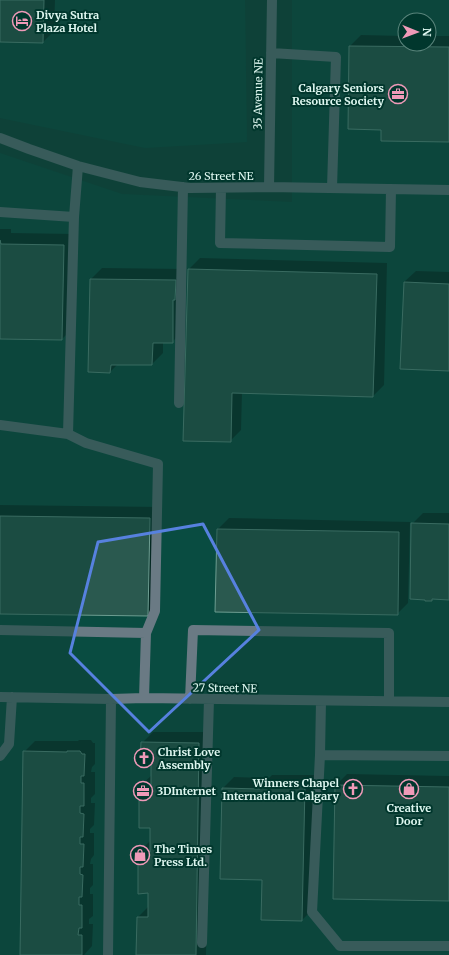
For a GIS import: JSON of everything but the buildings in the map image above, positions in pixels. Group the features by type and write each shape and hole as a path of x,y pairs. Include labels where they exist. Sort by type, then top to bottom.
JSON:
{"street":[{"name":"35 Avenue NE","path":"269,187 272,0"},
{"path":"271,53 336,57 332,188"},
{"name":"26 Street NE","path":"0,138 78,166 140,182 182,188 269,187 449,190"},
{"path":"68,434 74,217 78,166"},
{"path":"179,403 182,188"},
{"path":"221,188 220,243 390,247 391,189"},
{"path":"0,212 74,217"},
{"path":"0,425 68,434 86,443 158,464 155,611 146,633 144,698"},
{"path":"0,630 146,633"},
{"path":"190,699 193,630 389,633 389,701"},
{"name":"27 Street NE","path":"0,697 449,702"},
{"path":"0,756 9,744 5,739 12,697"},
{"path":"108,955 111,699"},
{"path":"202,943 209,699"},
{"path":"321,701 320,754 312,912 340,946 449,946"},
{"path":"320,754 449,756"}],"highlighted area":[{"path":"203,524 259,630 149,732 70,653 98,542"}],"shaded area":[{"path":"0,0 245,0 247,142 145,148 0,118"},
{"path":"292,0 449,0 449,955 0,955 0,153 122,194 292,202"}],"place":[{"name":"Divya Sutra Plaza Hotel","path":"22,21"},
{"name":"Calgary Seniors Resource Society","path":"398,94"},
{"name":"Christ Love Assembly","path":"144,758"},
{"name":"Winners Chapel International Calgary","path":"353,789"},
{"name":"Creative Door","path":"409,789"},
{"name":"3DInternet","path":"143,791"},
{"name":"The Times Press Ltd.","path":"140,855"}]}
